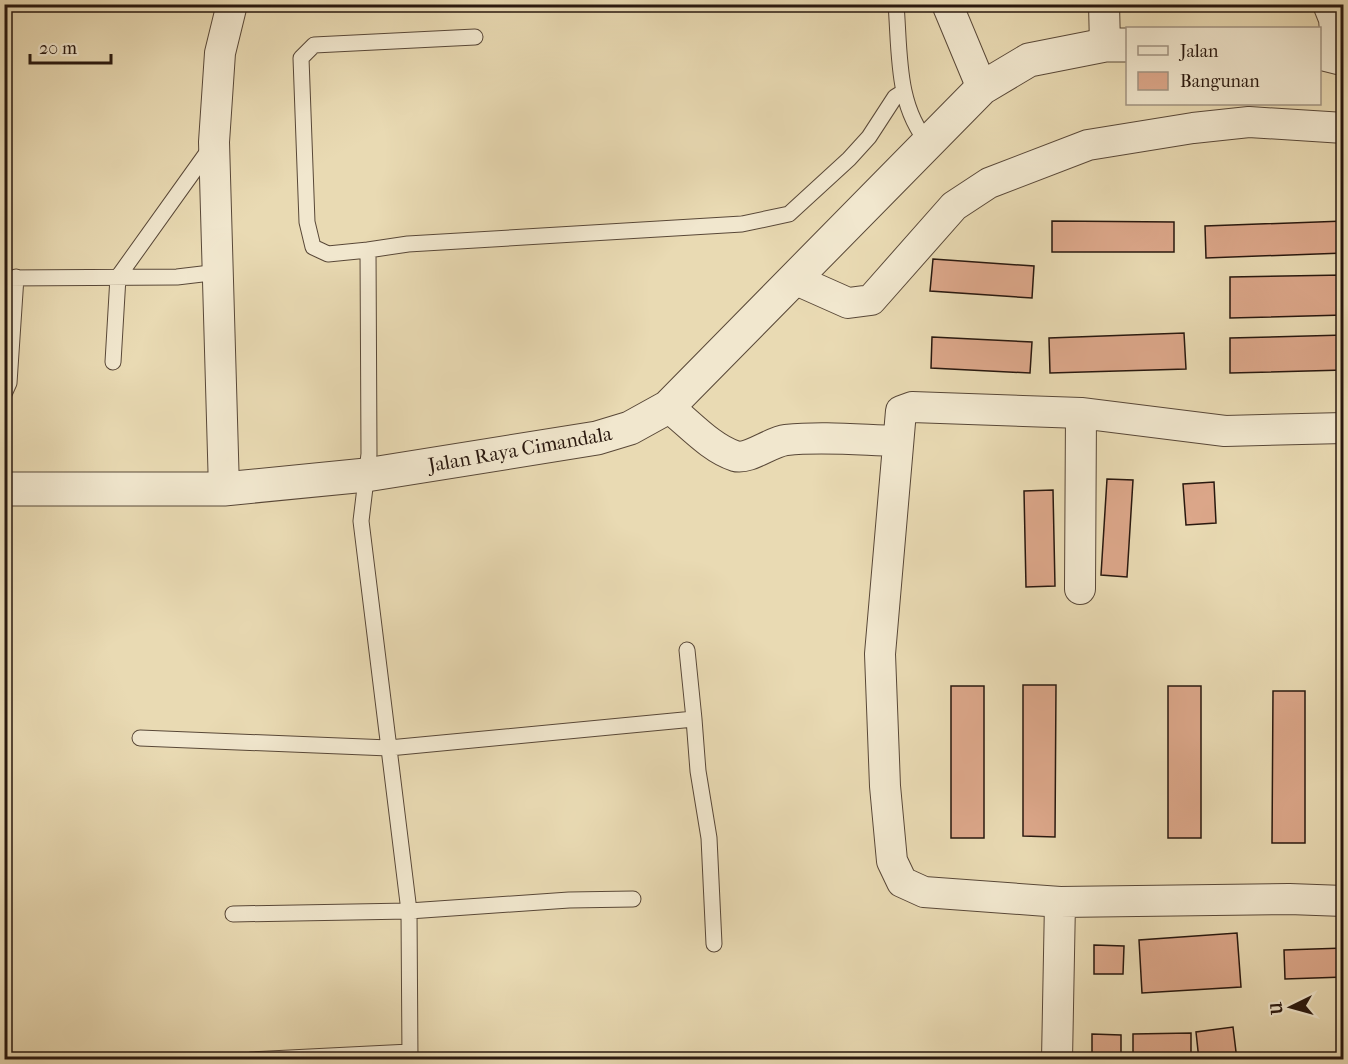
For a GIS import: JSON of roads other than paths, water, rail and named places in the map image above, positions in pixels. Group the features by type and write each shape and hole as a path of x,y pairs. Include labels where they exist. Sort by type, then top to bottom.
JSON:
{"street":[{"path":"224,489 214,142 220,53 232,4"},
{"path":"947,4 982,88"},
{"path":"1104,4 1116,45"},
{"path":"1328,4 1334,19 1333,56"},
{"name":"Jalan Raya Cimandala","path":"4,489 224,489 366,475 597,438 630,428 668,407 982,88 1029,60 1116,45"},
{"path":"794,279 848,303 871,300 954,206 989,183 1088,145 1194,128 1249,122 1344,128"},
{"path":"668,407 723,450 736,456 746,457 761,448 785,440 897,441"},
{"path":"1344,428 1226,431 1081,413 912,407 901,411 880,654 885,786 892,861 902,882 924,892 1060,902 1288,899 1344,901"},
{"path":"1080,589 1081,413"},
{"path":"1057,1059 1060,902"}],"lane":[{"path":"896,4 903,92 915,129 929,144"},
{"path":"475,37 314,45 301,58 307,222 313,247 328,254 408,244 742,224 789,214 849,159 869,136 895,97 903,92"},
{"path":"113,362 118,277 214,142"},
{"path":"251,1059 410,1056 409,911 361,521 369,454 368,250"},
{"path":"4,394 9,383 10,278 177,277 219,272"},
{"path":"687,650 698,771 710,838 714,944"},
{"path":"140,738 389,748 694,718"},
{"path":"233,914 409,911 569,900 633,899"}]}
